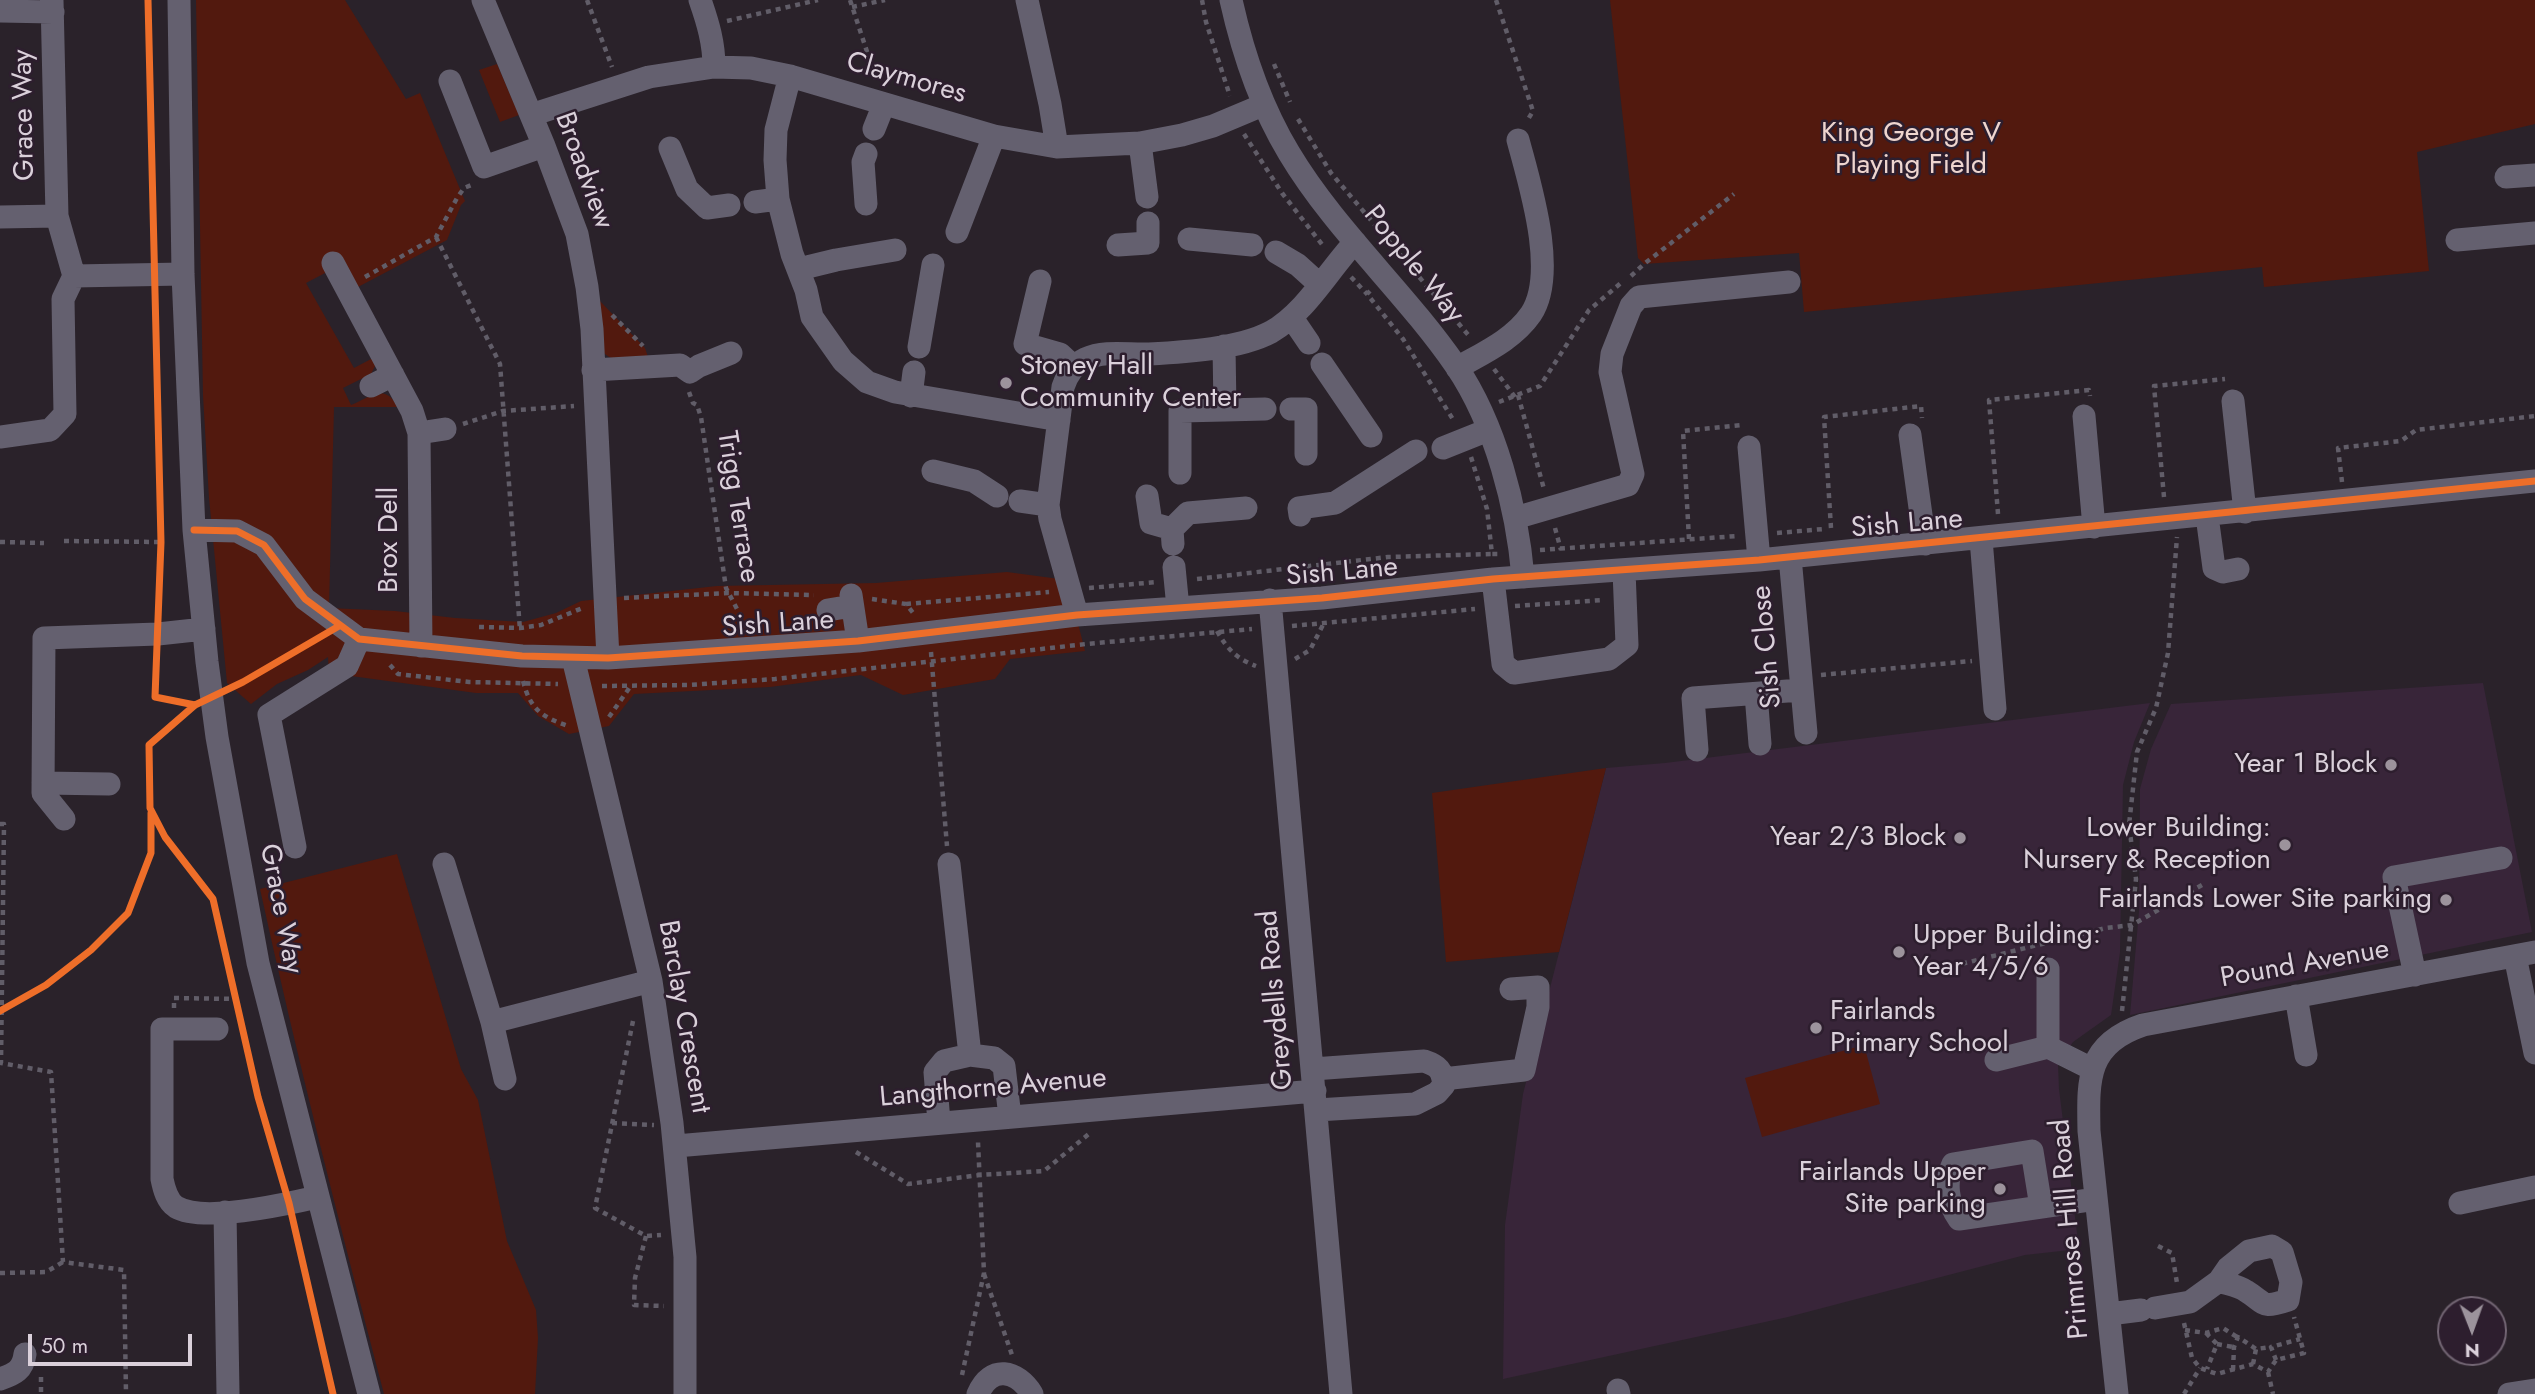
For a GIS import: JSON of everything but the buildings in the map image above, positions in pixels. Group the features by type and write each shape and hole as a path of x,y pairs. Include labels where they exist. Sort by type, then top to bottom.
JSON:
{"street":[{"name":"Grace Way","path":"179,0 183,274 194,530 207,662 258,962 369,1394"},
{"name":"Broadview","path":"483,0 544,146 577,234 587,287 608,658"},
{"path":"700,0 709,26 714,67"},
{"path":"1027,0 1050,104 1056,147"},
{"name":"Popple Way","path":"1231,0 1241,44 1263,105 1289,153 1355,242 1387,276 1457,368 1488,430 1500,461 1515,518 1523,577"},
{"name":"Grace Way","path":"0,11 53,6 57,216 74,276"},
{"name":"Claymores","path":"531,114 649,77 714,67 751,68 790,76 994,136 1056,147 1140,143 1203,129 1263,105"},
{"path":"790,76 776,130 778,199 811,317 843,360 867,382 911,396 1059,420"},
{"path":"450,81 484,167 544,146"},
{"path":"874,129 884,104"},
{"path":"957,232 994,136"},
{"path":"1457,368 1505,341 1530,316 1539,299 1541,252 1534,197 1518,140"},
{"path":"1140,143 1147,197"},
{"path":"670,148 687,188 707,208 729,205"},
{"path":"866,154 863,162 866,204"},
{"path":"2506,177 2535,175"},
{"path":"755,202 778,199"},
{"name":"Grace Way","path":"0,217 57,216"},
{"path":"1118,245 1148,243 1148,223"},
{"path":"2457,240 2535,233"},
{"path":"1189,239 1252,245"},
{"path":"1077,615 1048,505 1063,387 1068,374 1074,367 1095,355 1150,354 1224,346 1254,339 1292,318 1355,242"},
{"path":"799,269 895,250"},
{"path":"1276,253 1298,265 1319,284"},
{"name":"Brox Dell","path":"333,263 412,411 419,433 421,646"},
{"path":"919,347 933,265"},
{"path":"0,437 50,430 65,414 63,299 74,276 183,274"},
{"path":"1040,281 1025,344 1060,354 1074,367"},
{"path":"1515,518 1628,485 1632,479 1610,372 1612,354 1631,306 1639,297 1789,282"},
{"path":"1292,318 1309,343"},
{"path":"1224,346 1225,410"},
{"path":"593,370 680,365 690,372 732,353"},
{"path":"1322,363 1371,436"},
{"path":"911,396 914,372"},
{"path":"370,386 393,375"},
{"path":"2231,390 2245,512"},
{"path":"1291,409 1306,409 1306,454"},
{"path":"1180,473 1180,411 1259,410"},
{"path":"2087,410 2094,527"},
{"name":"Sish Lane","path":"1916,427 1925,544"},
{"path":"419,433 445,429"},
{"path":"1443,448 1488,430"},
{"path":"1746,436 1759,560"},
{"path":"1300,515 1299,508 1335,503 1416,452"},
{"path":"933,471 974,481 997,496"},
{"name":"Sish Lane","path":"194,530 237,531 264,545 305,599 364,640 522,656 608,658 858,641 1077,615 1322,598 1493,579 1759,560 2094,527 2178,508 2207,516 2535,481"},
{"path":"1147,496 1151,523 1173,547"},
{"path":"1020,501 1048,505"},
{"path":"1178,608 1173,547 1188,513 1246,509"},
{"path":"2207,516 2214,568 2222,572 2238,569"},
{"path":"1981,539 1995,709"},
{"name":"Sish Close","path":"1790,557 1806,733"},
{"path":"1493,579 1503,664 1514,673 1609,659 1628,645 1624,571"},
{"name":"Greydells Road","path":"1270,600 1341,1394"},
{"name":"Sish Lane","path":"828,610 851,601 858,641"},
{"path":"64,819 43,793 44,638 158,634 204,629"},
{"path":"295,847 269,715 347,666 364,640"},
{"name":"Barclay Crescent","path":"573,658 651,981 676,1146 685,1257 685,1394"},
{"path":"1697,750 1693,698 1756,694 1800,683"},
{"path":"1756,694 1760,744"},
{"path":"43,783 109,784"},
{"path":"2414,975 2394,877 2501,858"},
{"path":"444,864 492,1022 505,1079"},
{"path":"948,864 970,1055"},
{"path":"2525,954 2535,1053"},
{"name":"Pound Avenue","path":"2094,1064 2109,1043 2143,1025 2525,954"},
{"path":"2048,969 2048,1047"},
{"path":"492,1022 651,981"},
{"path":"1443,1079 1524,1070 1538,1007 1538,987 1510,989"},
{"path":"2296,996 2306,1055"},
{"path":"217,1029 162,1029 163,1186 170,1202 183,1210 225,1212 258,1210 317,1197"},
{"path":"1996,1060 2048,1047 2094,1064"},
{"path":"939,1123 936,1072 944,1061 970,1055 994,1058 1004,1066 1010,1117"},
{"path":"1424,1061 1437,1065 1443,1072 1444,1086 1437,1093 1415,1104 1315,1090 1424,1061"},
{"name":"Primrose Hill Road","path":"2094,1064 2088,1091 2089,1131 2116,1394"},
{"name":"Langthorne Avenue","path":"676,1146 1315,1090"},
{"path":"2460,1203 2535,1187"},
{"path":"2041,1207 2096,1199"},
{"path":"225,1212 228,1394"},
{"path":"2109,1314 2190,1302 2219,1281 2228,1268 2249,1251 2272,1247 2282,1252 2291,1282 2288,1300 2274,1305 2259,1303 2246,1291 2219,1281"},
{"path":"0,1379 22,1368 25,1354"},
{"path":"978,1394 984,1382 998,1374 1006,1373 1026,1385 1032,1394"},
{"path":"2508,1394 2535,1390"}],"path":[{"path":"709,26 818,0"},
{"path":"850,0 884,104"},
{"path":"852,7 885,0"},
{"path":"1496,0 1533,111 1518,140"},
{"path":"1271,55 1294,113 1331,173 1464,327 1515,397"},
{"path":"346,288 436,237 464,188 484,179"},
{"path":"436,237 500,364 524,683 531,704 545,717 573,727 589,725 606,721 630,686"},
{"path":"606,308 645,348 651,366"},
{"path":"2119,1036 2136,878 2129,825 2137,752 2157,708 2168,653 2178,508 2164,498 2154,386 2231,390"},
{"path":"1998,514 1989,400 2089,390 2087,410"},
{"path":"445,429 503,411 594,404"},
{"path":"1831,528 1824,417 1921,406 1916,427"},
{"path":"2343,487 2338,448 2401,441 2416,430 2535,416"},
{"path":"1689,539 1682,431 1746,436"},
{"path":"1985,515 2012,512"},
{"path":"1561,547 1844,527"},
{"path":"161,528 161,555"},
{"path":"64,541 161,542"},
{"path":"0,542 44,543"},
{"path":"520,628 541,625 605,599 728,593 906,604 928,631 948,864"},
{"path":"364,640 398,674 469,682 630,686 775,679 1217,631 1495,607 1626,599"},
{"path":"1800,683 1991,660"},
{"path":"0,824 4,824 1,1063 51,1072 62,1262"},
{"path":"1933,971 2106,928 2132,925 2202,885"},
{"path":"234,989 239,1011"},
{"path":"162,1029 173,1012 174,998 237,999"},
{"path":"0,1010 12,1004"},
{"path":"961,1378 984,1273 976,1120"},
{"path":"612,1123 672,1123"},
{"path":"827,1134 908,1184 979,1175 1044,1171 1091,1132"},
{"path":"646,1236 635,1278 634,1305 685,1307"},
{"path":"2158,1246 2172,1253 2185,1330 2192,1358 2200,1368 2217,1374 2253,1364 2268,1371"},
{"path":"0,1272 46,1272 62,1262 124,1270 126,1394"},
{"path":"984,1273 1013,1357 1006,1373"},
{"path":"2273,1394 2268,1371 2276,1360 2304,1353 2288,1300"},
{"path":"2185,1330 2206,1333 2223,1328 2256,1349 2300,1339"},
{"path":"2206,1333 2217,1344 2234,1347"},
{"path":"2233,1370 2234,1347 2238,1337"},
{"path":"2207,1369 2217,1344"},
{"path":"2271,1347 2276,1360"},
{"path":"2253,1364 2256,1349"},
{"path":"2184,1394 2200,1368"}],"shaded area":[{"path":"2483,683 2532,932 2130,1015 2139,911 2140,789 2151,749 2171,704"},
{"name":"Fairlands Primary School","path":"2150,703 2134,742 2123,785 2120,952 2111,1015 2073,1042 2058,1064 2079,1249 2025,1255 1788,1317 1503,1379 1505,1225 1523,1094 1606,768"}],"green space":[{"path":"196,0 345,0 406,99 420,93 465,201 447,240 358,287 327,272 306,283 354,368 373,358 376,364 371,374 343,388 351,405 382,393 393,399 398,407 334,407 329,608 523,622 556,613 581,601 717,586 876,583 1007,572 1067,580 1085,651 1010,659 995,679 903,695 861,675 770,687 634,694 609,726 569,734 538,716 518,693 476,693 329,673 328,657 308,670 277,684 251,704 227,683 209,498 203,395"},
{"name":"King George V Playing Field","path":"1610,0 2535,0 2535,124 2417,152 2429,271 2264,287 2262,267 1804,312 1799,253 1644,264 1638,258"},
{"path":"497,64 519,115 500,122 479,70"},
{"path":"599,300 645,348 649,360 618,360 603,352"},
{"path":"1606,768 1559,952 1446,962 1432,793"},
{"path":"397,854 461,1069 478,1100 507,1241 536,1310 538,1338 535,1394 384,1394 351,1268 260,889"},
{"path":"1864,1045 1880,1104 1762,1137 1745,1078"}],"cycle path":[{"path":"148,0 161,542 155,697 195,705"},
{"path":"194,530 237,531 264,545 305,599 359,639 522,656 608,658 858,641 1077,615 1322,598 1493,579 1759,560 2535,481"},
{"path":"333,1394 289,1203 258,1097 213,899 165,837 150,808 149,745 195,705 243,682 339,626"},
{"path":"0,1011 46,985 91,950 128,913 151,853 151,813"}],"place":[{"name":"Stoney Hall Community Center","path":"1006,383"},
{"name":"Year 1 Block","path":"2391,765"},
{"name":"Year 2/3 Block","path":"1960,838"},
{"name":"Lower Building: Nursery & Reception","path":"2285,845"},
{"name":"Fairlands Lower Site parking","path":"2446,900"},
{"name":"Upper Building: Year 4/5/6","path":"1899,952"},
{"name":"Fairlands Primary School","path":"1816,1028"},
{"name":"Fairlands Upper Site parking","path":"2000,1189"}]}
